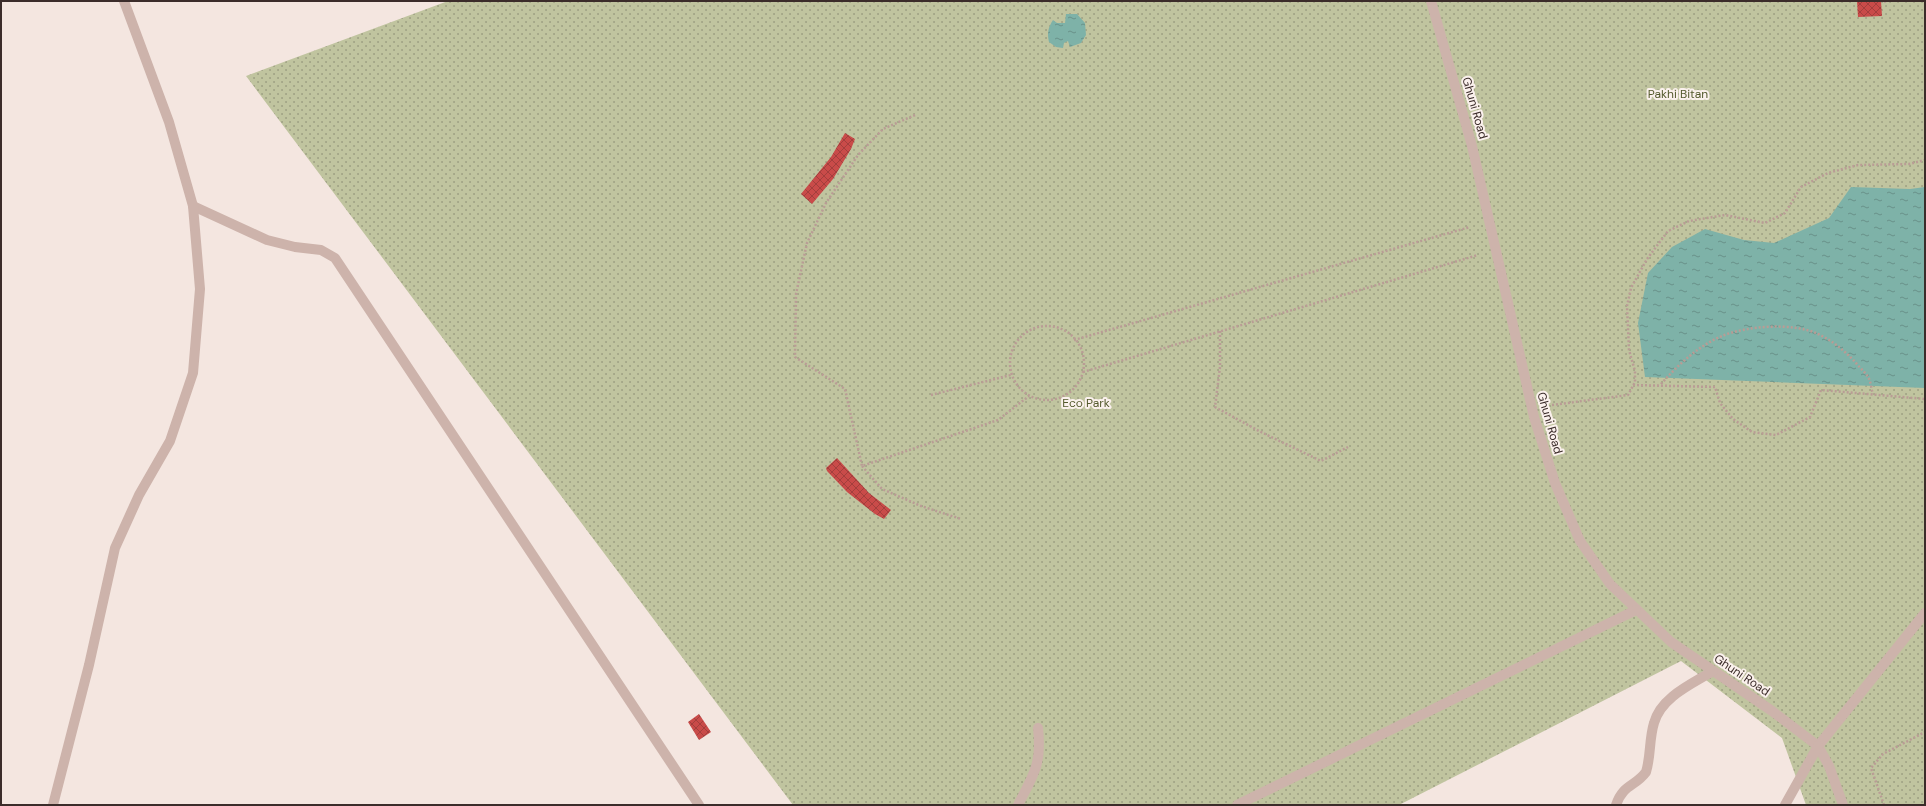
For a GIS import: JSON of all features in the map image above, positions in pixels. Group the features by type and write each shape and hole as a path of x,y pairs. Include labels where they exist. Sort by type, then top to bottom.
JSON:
{"street":[{"path":"53,805 89,665 115,548 139,495 170,440 192,373 200,289 193,206 169,122 124,1"},
{"name":"Ghuni Road","path":"1431,1 1472,146 1531,408 1555,483 1580,541 1610,584 1671,642 1772,711 1818,746 1829,766 1842,805"},
{"path":"193,206 268,240 295,247 321,250 335,258 699,805"},
{"path":"1237,805 1636,610"},
{"path":"1785,805 1818,746 1925,612"},
{"path":"1616,805 1620,794 1646,772 1654,723 1658,712 1667,700 1713,671"},
{"path":"1018,805 1037,768 1039,743 1038,728"}],"path":[{"path":"915,115 883,129 858,155 826,203 807,243 796,294 795,358 845,389 862,466 882,489 921,506 960,519"},
{"path":"1531,408 1574,401 1628,395 1635,382 1635,371 1629,350 1627,306 1631,288 1647,259 1668,231 1689,221 1725,215 1765,224 1785,213 1801,187 1828,173 1858,165 1909,164 1925,160"},
{"path":"1074,340 1488,222"},
{"path":"1083,372 1495,250"},
{"path":"1045,326 1059,328 1074,340 1079,345 1084,358 1083,372 1078,384 1068,394 1056,400 1042,400 1029,396 1018,387 1011,375 1009,362 1012,348 1020,337 1032,329 1045,326"},
{"path":"1661,385 1677,366 1700,349 1722,336 1750,328 1773,327 1797,329 1817,333 1843,349 1869,377 1873,394"},
{"path":"1220,331 1220,367 1215,406 1259,431 1321,461 1348,447"},
{"path":"931,395 1011,375"},
{"path":"1633,385 1715,387 1720,403 1733,419 1752,432 1776,435 1810,417 1821,390 1925,399"},
{"path":"862,466 998,420 1029,396"},
{"path":"1884,805 1871,768 1883,754 1925,732"}],"green space":[{"name":"Eco Park","path":"448,1 1925,1 1925,805 1806,805 1782,738 1681,661 1399,805 793,805 246,76"}],"water":[{"path":"1066,14 1077,14 1085,23 1086,35 1081,43 1070,47 1068,41 1064,43 1063,48 1056,47 1049,42 1049,28 1053,20 1057,23 1065,23"},
{"path":"1851,187 1910,189 1925,187 1925,388 1645,377 1638,323 1648,273 1672,247 1705,229 1744,240 1774,243 1829,218"}],"building":[{"path":"1857,1 1881,1 1882,16 1858,17"},
{"path":"845,133 855,139 851,149 833,179 812,204 801,194 831,157"},
{"path":"837,458 869,493 891,510 884,519 875,514 847,492 827,471 826,468"},
{"path":"699,714 711,732 699,740 688,722"}],"park label":[{"name":"Pakhi Bitan","path":"1678,94"}]}
